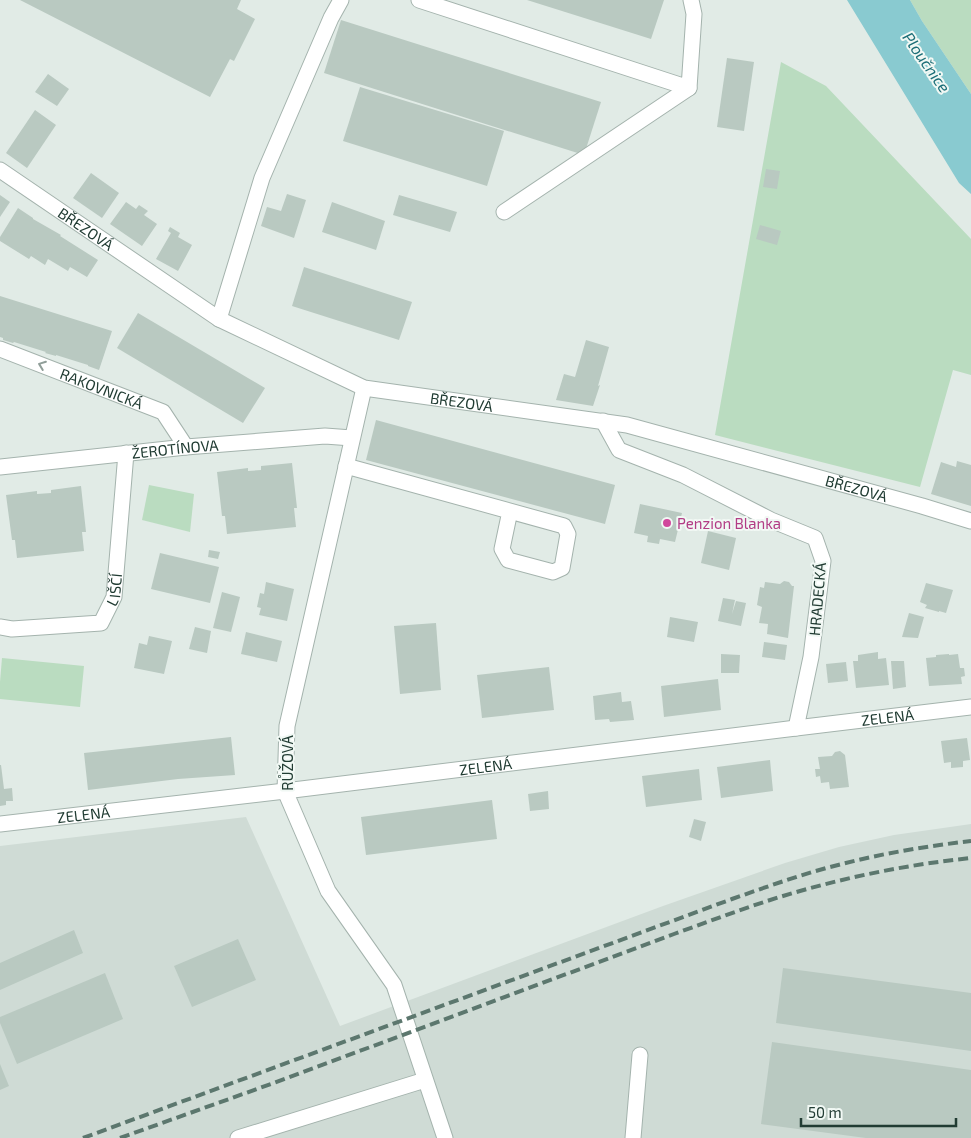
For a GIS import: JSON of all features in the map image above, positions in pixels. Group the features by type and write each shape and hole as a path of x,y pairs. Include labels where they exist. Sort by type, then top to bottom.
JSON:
{"street":[{"path":"219,320 262,178 340,0"},
{"path":"419,0 689,88"},
{"path":"689,88 694,14 692,0"},
{"path":"504,212 689,88"},
{"name":"BŘEZOVÁ","path":"0,170 219,320 364,388 627,425 971,521"},
{"name":"RAKOVNICKÁ","path":"0,349 163,412 186,447"},
{"name":"RŮŽOVÁ","path":"364,388 287,726 285,791 328,891 394,985 445,1138"},
{"name":"HRADECKÁ","path":"603,421 619,450 682,475 771,520 815,538 823,561 811,657 796,728"},
{"name":"ŽEROTÍNOVA","path":"0,467 186,447 326,436 352,438"},
{"name":"LIŠČÍ","path":"0,627 12,629 101,623 114,597 126,453"},
{"path":"346,466 510,511 564,526 568,534 562,568 553,572 508,560 502,549 510,511"},
{"name":"ZELENÁ","path":"0,824 971,707"},
{"path":"633,1138 640,1055"},
{"path":"238,1138 425,1080"}],"shaded area":[{"path":"246,817 340,1026 663,906 785,863 839,847 894,835 971,824 971,1138 0,1138 0,846"}],"green space":[{"path":"910,0 971,0 971,94 922,21"},
{"path":"781,62 826,86 971,239 971,375 953,370 920,487 715,435"},
{"path":"149,485 194,494 190,532 142,520"},
{"path":"2,658 84,666 80,707 0,699"}],"water":[{"name":"Ploučnice","path":"847,0 910,0 971,94 971,194 959,183"}],"building":[{"path":"20,0 241,0 237,9 255,19 234,61 230,59 210,97"},
{"path":"527,0 664,0 651,39"},
{"path":"341,20 601,102 584,155 324,73"},
{"path":"727,58 754,62 744,131 717,127"},
{"path":"48,74 69,89 57,106 35,92"},
{"path":"360,87 504,131 487,186 343,141"},
{"path":"35,110 56,125 27,168 6,153"},
{"path":"766,169 780,171 777,189 763,187"},
{"path":"91,173 119,193 102,218 73,198"},
{"path":"287,194 306,200 294,238 261,226 267,207 281,211"},
{"path":"0,195 10,202 0,217"},
{"path":"399,195 457,212 450,232 393,215"},
{"path":"126,202 136,209 139,205 148,211 144,215 157,224 142,246 110,224"},
{"path":"332,202 385,221 376,250 322,232"},
{"path":"18,208 98,260 87,277 70,267 68,271 48,259 45,265 31,256 29,259 0,241 0,237"},
{"path":"760,225 781,231 777,245 756,239"},
{"path":"170,227 180,233 178,237 192,245 178,271 156,259 171,233 168,231"},
{"path":"304,267 412,302 399,340 292,306"},
{"path":"0,296 112,331 99,370 3,340 0,337"},
{"path":"138,313 265,388 243,423 117,348"},
{"path":"586,340 609,347 593,406 556,400 564,374 575,377"},
{"path":"376,420 615,485 605,524 366,460"},
{"path":"957,461 971,465 971,506 931,494 941,462 956,467"},
{"path":"292,463 297,508 294,508 296,527 227,534 225,516 222,516 217,472 248,468 248,471 261,470 261,466"},
{"path":"81,486 86,532 82,532 84,551 17,558 15,540 12,540 6,495 37,491 37,494 51,493 51,490"},
{"path":"640,504 682,513 675,542 660,539 659,544 647,542 648,536 634,533"},
{"path":"708,531 736,538 729,570 701,563"},
{"path":"209,550 220,552 218,559 208,557"},
{"path":"160,553 219,567 210,603 151,589"},
{"path":"784,581 794,586 788,638 767,634 768,624 759,623 762,607 757,605 760,587 764,588 765,582 780,584"},
{"path":"266,582 294,589 287,621 259,615 261,608 257,607 260,593 264,594"},
{"path":"926,583 953,590 946,613 925,608 927,605 920,602"},
{"path":"222,592 240,597 231,632 213,628"},
{"path":"723,598 735,600 732,614 736,601 746,603 741,626 718,621"},
{"path":"909,613 924,617 918,638 902,637"},
{"path":"670,617 698,622 694,642 667,637"},
{"path":"436,623 441,690 400,694 394,626"},
{"path":"195,627 211,631 207,653 189,649"},
{"path":"246,632 282,641 277,662 241,654"},
{"path":"149,636 172,641 164,674 134,668 139,643 147,645"},
{"path":"764,642 787,645 785,660 762,657"},
{"path":"878,652 878,659 886,658 889,685 856,688 853,661 858,661 858,655"},
{"path":"721,654 740,655 739,673 721,673"},
{"path":"958,654 960,668 964,668 965,676 961,677 962,684 929,686 926,658"},
{"path":"891,661 904,661 906,687 893,689"},
{"path":"846,662 848,681 828,683 826,664"},
{"path":"549,667 554,710 482,718 477,675"},
{"path":"718,679 721,710 664,717 661,686"},
{"path":"621,692 622,702 631,701 634,720 610,722 609,719 595,720 593,696"},
{"path":"231,737 235,775 178,779 88,790 84,753"},
{"path":"967,738 970,760 963,761 963,767 951,768 951,762 944,763 941,741"},
{"path":"840,751 845,755 849,787 830,789 829,782 821,783 820,776 816,777 815,769 820,769 818,757 832,756 835,752"},
{"path":"770,760 773,791 721,798 717,767"},
{"path":"0,765 4,789 12,788 13,801 6,801 6,805 0,806"},
{"path":"699,769 702,800 646,807 642,776"},
{"path":"548,791 549,809 530,811 528,794"},
{"path":"492,800 497,839 366,855 361,817"},
{"path":"694,819 706,822 701,841 689,837"},
{"path":"74,930 83,953 0,990 0,963"},
{"path":"238,939 256,980 192,1007 174,966"},
{"path":"783,968 971,993 971,1051 776,1023"},
{"path":"105,973 123,1019 17,1064 0,1023 0,1017"},
{"path":"772,1042 971,1070 971,1138 866,1138 761,1124"},
{"path":"0,1064 9,1086 0,1090"}],"railway":[{"path":"83,1138 787,880 874,856 971,841"},
{"path":"120,1138 737,911 821,885 863,875 928,863 971,858"}],"place":[{"name":"Penzion Blanka","path":"667,523"}]}
